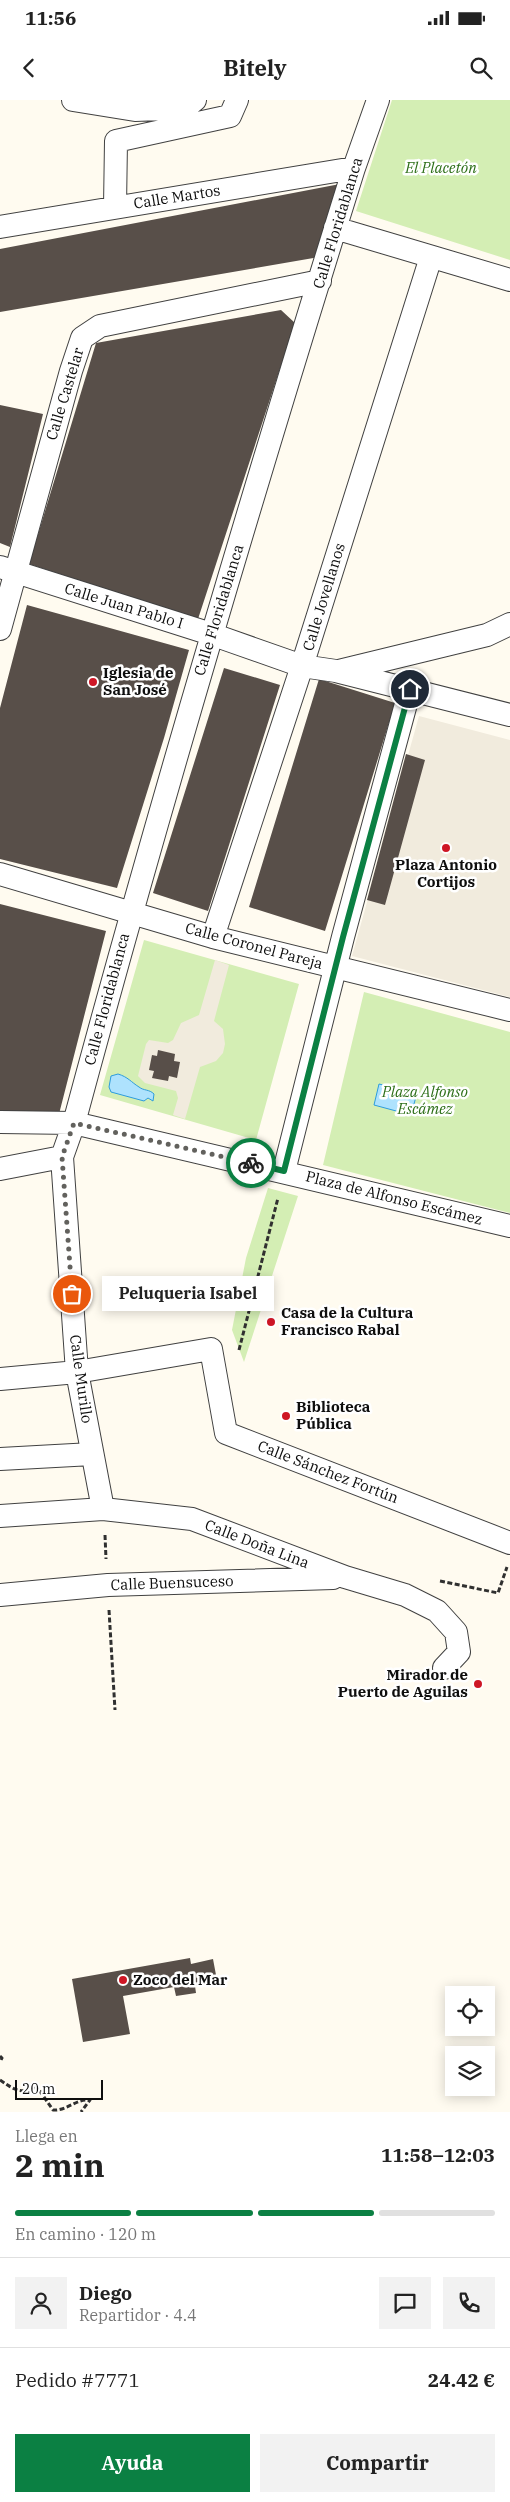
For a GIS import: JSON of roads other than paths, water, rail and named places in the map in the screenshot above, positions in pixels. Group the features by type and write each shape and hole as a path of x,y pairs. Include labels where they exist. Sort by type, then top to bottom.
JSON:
{"street":[{"path":"73,100 135,110 185,108 195,100"},
{"path":"115,207 116,141 230,116 238,100"},
{"name":"Calle Floridablanca","path":"62,1157 74,1123 130,912 211,634 335,228 378,100"},
{"name":"Calle Martos","path":"0,227 354,168"},
{"path":"335,228 510,280"},
{"name":"Calle Jovellanos","path":"213,937 302,666 431,257"},
{"name":"Calle Castelar","path":"0,629 7,570 82,338 100,326 320,280"},
{"name":"Calle Juan Pablo I","path":"7,570 211,634 302,666 336,671 504,711"},
{"path":"336,671 486,635 510,624"},
{"path":"284,1171 410,689"},
{"name":"Calle Coronel Pareja","path":"0,874 213,937 510,1010"},
{"name":"Plaza de Alfonso Escámez","path":"0,1122 74,1123 284,1171 510,1226"},
{"path":"0,1169 62,1157"},
{"name":"Calle Murillo","path":"62,1157 78,1372 103,1510"},
{"name":"Calle Sánchez Fortún","path":"78,1372 211,1349 226,1433 510,1543"},
{"path":"0,1379 78,1372"},
{"path":"0,1459 92,1454"},
{"name":"Calle Doña Lina","path":"0,1516 103,1510 192,1519 345,1577 406,1595 437,1611 456,1632 459,1652 444,1668"},
{"name":"Calle Buensuceso","path":"0,1595 108,1585 345,1577"}],"water":[{"path":"118,1074 141,1088 152,1092 154,1094 153,1101 148,1098 144,1101 111,1092 109,1087 111,1076"},
{"path":"379,1084 417,1093 411,1115 374,1105"}],"place":[{"name":"Iglesia de San José","path":"93,682"},
{"name":"Plaza Antonio Cortijos","path":"446,848"},
{"name":"Peluqueria Isabel","path":"72,1294"},
{"name":"Casa de la Cultura Francisco Rabal","path":"271,1322"},
{"name":"Biblioteca Pública","path":"286,1416"},
{"name":"Mirador de Puerto de Aguilas","path":"478,1684"},
{"name":"Zoco del Mar","path":"123,1980"}],"park label":[{"name":"El Placetón","path":"441,168"},
{"name":"Plaza Alfonso Escámez","path":"425,1100"}]}
